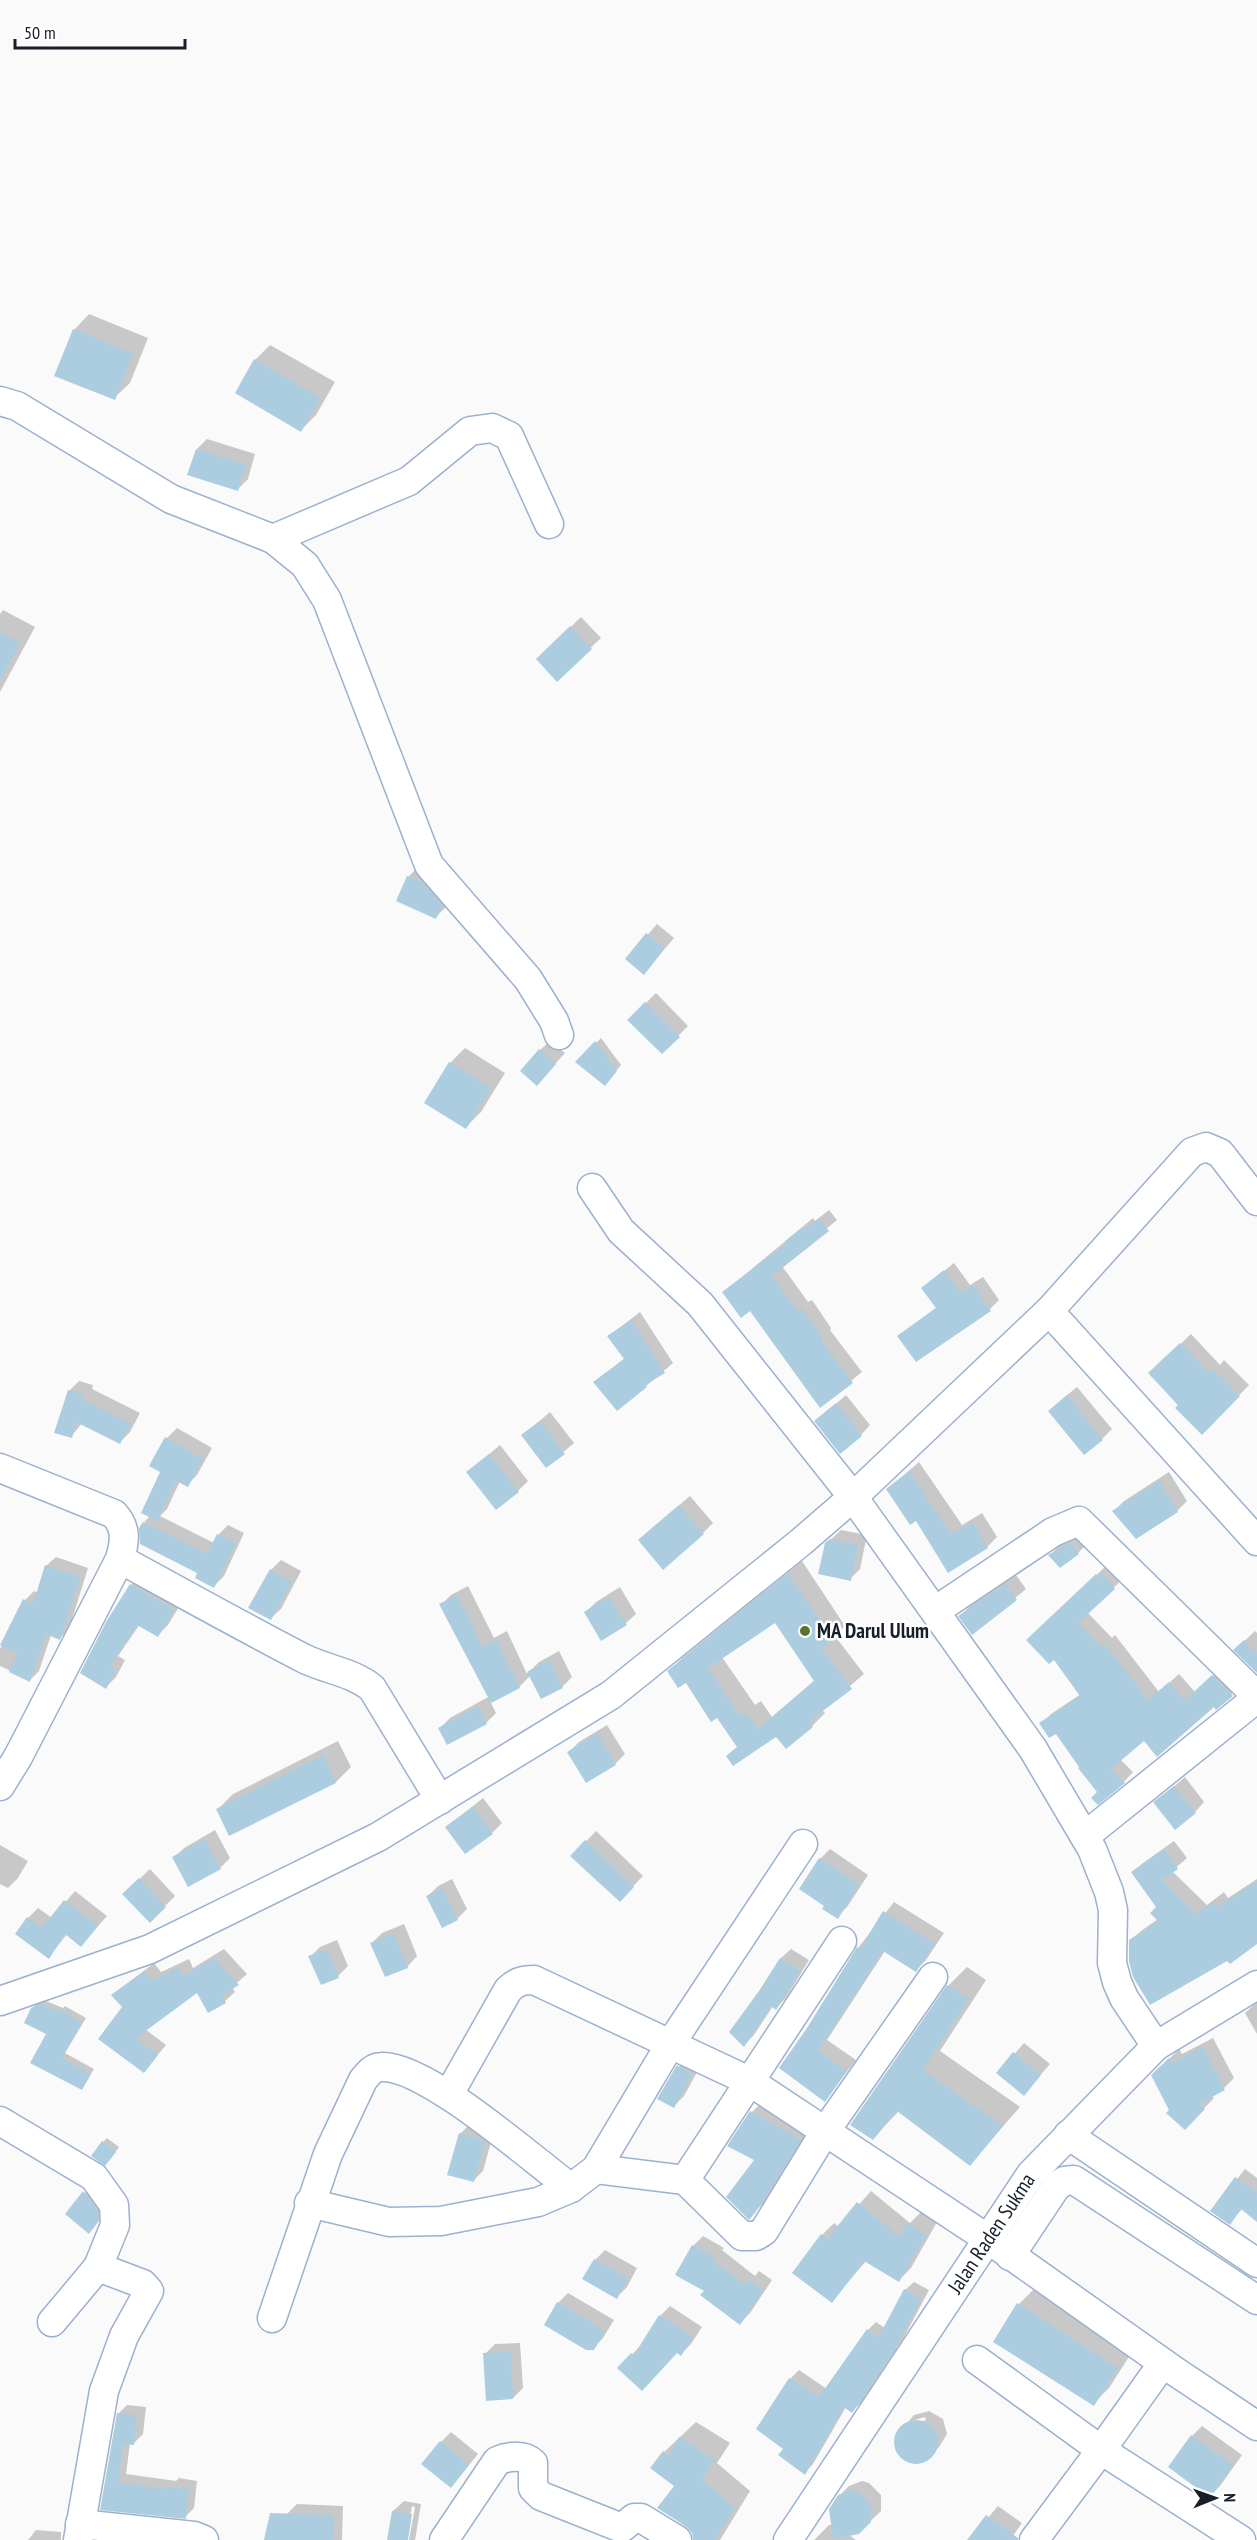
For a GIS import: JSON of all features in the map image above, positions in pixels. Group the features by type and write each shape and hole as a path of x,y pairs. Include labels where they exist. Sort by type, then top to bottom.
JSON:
{"street":[{"path":"0,401 17,406 171,499 273,539 305,565 327,600 429,865 528,979 554,1021 559,1035"},
{"path":"273,539 409,481 470,431 492,428 509,436 549,524"},
{"path":"0,2001 150,1949 378,1837 611,1695 801,1542 853,1497 1049,1311 1192,1152 1206,1147 1220,1153 1257,1201"},
{"path":"592,1188 621,1231 700,1304 853,1497 1033,1749 1092,1850 1109,1892 1113,1910 1112,1963 1117,1982 1156,2046"},
{"path":"1049,1311 1257,1541"},
{"path":"0,1468 114,1514 123,1523 125,1539 120,1559 9,1752 0,1786"},
{"path":"935,1611 1053,1532 1079,1521 1257,1697 1085,1836"},
{"path":"120,1559 229,1620 309,1661 360,1678 372,1688 441,1800"},
{"path":"309,2203 389,2222 441,2221 538,2202 571,2188 596,2169 671,2043 803,1844"},
{"path":"685,2180 748,2080 842,1941"},
{"path":"596,2169 685,2180 742,2236 756,2236 764,2231 826,2130 933,1977"},
{"path":"449,2094 508,1990 515,1983 534,1980 748,2080 999,2247 1163,2363 1257,2426"},
{"name":"Jalan Raden Sukma","path":"788,2540 999,2247 1031,2174 1156,2046 1257,1985"},
{"path":"272,2318 309,2203 328,2154 363,2080 370,2071 379,2067 395,2068 449,2094 571,2188"},
{"path":"0,2121 94,2177 114,2205 115,2225 98,2267 52,2322"},
{"path":"1068,2136 1257,2263"},
{"path":"999,2247 1056,2187 1064,2181 1074,2180 1257,2300"},
{"path":"98,2267 143,2284 149,2290 124,2336 104,2391 79,2532 194,2536 204,2540"},
{"path":"977,2360 1101,2450 1241,2540"},
{"path":"1034,2540 1163,2363"},
{"path":"444,2540 497,2461 510,2457 528,2458 533,2463 533,2488 541,2496 619,2527 627,2526 634,2518 641,2518 677,2540"}],"building":[{"path":"73,329 133,354 115,400 54,376"},
{"path":"254,359 320,398 301,432 235,393"},
{"path":"196,449 246,464 238,491 187,475"},
{"path":"570,626 592,649 557,682 536,659"},
{"path":"0,632 20,643 0,681"},
{"path":"407,876 423,883 442,905 436,919 396,901"},
{"path":"646,933 665,948 644,975 625,959"},
{"path":"645,1002 680,1037 662,1054 627,1020"},
{"path":"595,1041 617,1071 605,1086 575,1062"},
{"path":"539,1049 556,1064 537,1086 520,1071"},
{"path":"449,1062 491,1088 466,1129 424,1103"},
{"path":"819,1218 829,1231 772,1276 798,1311 802,1308 823,1338 821,1340 853,1383 820,1408 750,1311 741,1318 722,1292 787,1243 785,1241 803,1227 805,1229"},
{"path":"944,1270 961,1293 973,1285 991,1311 916,1362 897,1336 936,1308 921,1288"},
{"path":"631,1320 665,1373 645,1385 647,1387 617,1411 593,1382 624,1359 607,1336"},
{"path":"1180,1343 1209,1373 1213,1369 1240,1396 1202,1435 1175,1408 1178,1405 1148,1373"},
{"path":"68,1390 84,1395 83,1400 131,1424 120,1444 76,1422 72,1438 54,1433"},
{"path":"1067,1395 1103,1440 1084,1455 1048,1411"},
{"path":"836,1403 862,1436 840,1454 814,1421"},
{"path":"540,1421 565,1454 546,1468 521,1435"},
{"path":"165,1437 203,1459 188,1487 176,1481 157,1521 141,1513 160,1472 149,1466"},
{"path":"489,1454 519,1492 496,1510 466,1472"},
{"path":"909,1471 951,1534 972,1522 988,1548 948,1573 916,1521 910,1525 886,1489"},
{"path":"1159,1481 1178,1512 1136,1539 1112,1511"},
{"path":"679,1505 704,1534 663,1570 638,1540"},
{"path":"143,1522 207,1554 217,1534 236,1543 214,1588 195,1578 197,1573 140,1544 139,1528"},
{"path":"830,1539 858,1545 851,1581 818,1574 825,1543"},
{"path":"1070,1543 1079,1554 1060,1568 1048,1555"},
{"path":"45,1565 80,1577 60,1640 46,1634 30,1682 9,1672 18,1653 0,1645 23,1599 33,1604"},
{"path":"270,1569 292,1582 271,1620 248,1608"},
{"path":"788,1573 833,1640 821,1648 852,1689 808,1722 813,1727 786,1749 776,1737 733,1766 726,1756 737,1747 717,1718 711,1722 686,1683 678,1688 667,1671","holes":["775,1623 814,1681 758,1729 747,1713 741,1717 708,1668"]},
{"path":"1102,1573 1115,1589 1078,1623 1101,1647 1105,1644 1148,1700 1169,1682 1184,1701 1212,1675 1233,1696 1216,1710 1214,1707 1157,1757 1144,1741 1111,1769 1125,1783 1098,1805 1091,1798 1097,1792 1056,1734 1049,1738 1039,1723 1080,1696 1054,1660 1049,1664 1026,1640 1096,1574 1098,1577"},
{"path":"130,1584 174,1610 158,1637 137,1625 110,1666 116,1670 106,1689 80,1673 106,1622"},
{"path":"1005,1584 1017,1600 972,1635 958,1616"},
{"path":"457,1595 483,1647 496,1640 520,1688 491,1703 439,1604"},
{"path":"609,1596 627,1625 601,1641 584,1612"},
{"path":"1244,1640 1257,1654 1257,1673 1233,1650"},
{"path":"549,1660 563,1688 541,1699 527,1672"},
{"path":"478,1706 487,1724 447,1745 438,1728"},
{"path":"597,1733 616,1765 586,1783 567,1752"},
{"path":"323,1755 336,1783 229,1836 216,1809"},
{"path":"1174,1786 1196,1813 1175,1830 1153,1802"},
{"path":"472,1807 493,1834 465,1854 445,1827"},
{"path":"204,1839 221,1869 188,1887 172,1857"},
{"path":"585,1840 634,1887 620,1902 570,1856"},
{"path":"1164,1849 1178,1869 1162,1880 1196,1914 1214,1901 1218,1907 1257,1881 1257,1944 1230,1964 1227,1961 1150,2005 1133,1977 1129,1961 1129,1940 1158,1921 1150,1913 1156,1907 1131,1872"},
{"path":"819,1858 859,1885 838,1919 822,1909 824,1906 799,1889"},
{"path":"139,1878 166,1907 150,1923 122,1894"},
{"path":"442,1888 458,1920 442,1928 426,1896"},
{"path":"64,1900 98,1926 81,1947 65,1934 49,1959 15,1934 27,1917 42,1928"},
{"path":"883,1911 935,1944 916,1972 883,1951 818,2051 847,2071 825,2102 779,2068 807,2028 857,1947 860,1949"},
{"path":"394,1933 408,1968 385,1977 370,1943"},
{"path":"327,1949 339,1978 321,1985 308,1956"},
{"path":"214,1958 239,1985 222,1995 226,2003 208,2013 197,1993 136,2038 158,2055 144,2073 98,2039 122,2007 111,1995 144,1971 151,1980 179,1968 183,1976"},
{"path":"780,1958 800,1971 776,2010 771,2006 744,2047 729,2032"},
{"path":"947,1985 969,1999 923,2070 1003,2126 970,2166 897,2111 873,2140 850,2125"},
{"path":"41,2004 58,2012 60,2009 82,2023 62,2058 91,2074 82,2090 30,2063 46,2034 24,2023 31,2008"},
{"path":"1203,2047 1225,2090 1199,2104 1205,2109 1185,2130 1166,2113 1169,2110 1151,2075 1169,2058 1171,2063"},
{"path":"1013,2052 1041,2075 1024,2096 996,2073"},
{"path":"677,2065 692,2075 674,2108 657,2099"},
{"path":"750,2111 801,2140 749,2220 726,2197 754,2160 727,2146"},
{"path":"459,2133 485,2141 474,2182 447,2175"},
{"path":"102,2141 116,2152 105,2166 91,2156"},
{"path":"1235,2177 1257,2193 1257,2222 1241,2209 1230,2225 1210,2211"},
{"path":"83,2191 98,2211 98,2222 89,2234 65,2214"},
{"path":"857,2202 900,2237 907,2223 926,2235 899,2282 864,2261 832,2303 792,2273 821,2234 827,2239"},
{"path":"692,2245 715,2258 713,2261 745,2285 748,2280 763,2291 740,2325 700,2295 704,2291 675,2275"},
{"path":"594,2259 628,2278 617,2299 582,2279"},
{"path":"904,2289 921,2299 895,2349 852,2413 844,2407 805,2475 778,2455 783,2449 756,2429 789,2378 819,2397 867,2329 878,2338"},
{"path":"557,2302 605,2331 594,2350 586,2350 544,2325"},
{"path":"1017,2303 1118,2368 1094,2406 993,2342"},
{"path":"659,2315 693,2337 681,2356 677,2353 642,2391 617,2368 631,2353 634,2355"},
{"path":"511,2352 513,2399 486,2401 483,2353"},
{"path":"117,2413 137,2415 134,2445 123,2444 118,2482 168,2489 168,2487 189,2489 186,2519 100,2510"},
{"path":"916,2420 931,2427 938,2442 931,2457 916,2464 901,2457 894,2442 901,2427"},
{"path":"1191,2435 1233,2465 1210,2498 1168,2467"},
{"path":"679,2437 715,2460 702,2480 735,2508 715,2540 693,2540 692,2533 686,2526 657,2508 674,2486 650,2468 663,2451 669,2456"},
{"path":"440,2441 469,2465 451,2488 421,2464"},
{"path":"850,2491 859,2492 871,2505 871,2522 859,2534 833,2539 829,2509 838,2495"},
{"path":"392,2511 412,2514 408,2540 387,2540"},
{"path":"270,2513 334,2515 333,2540 264,2540"},
{"path":"986,2515 1018,2538 1018,2540 967,2540"}],"place":[{"name":"MA Darul Ulum","path":"805,1631"}]}
